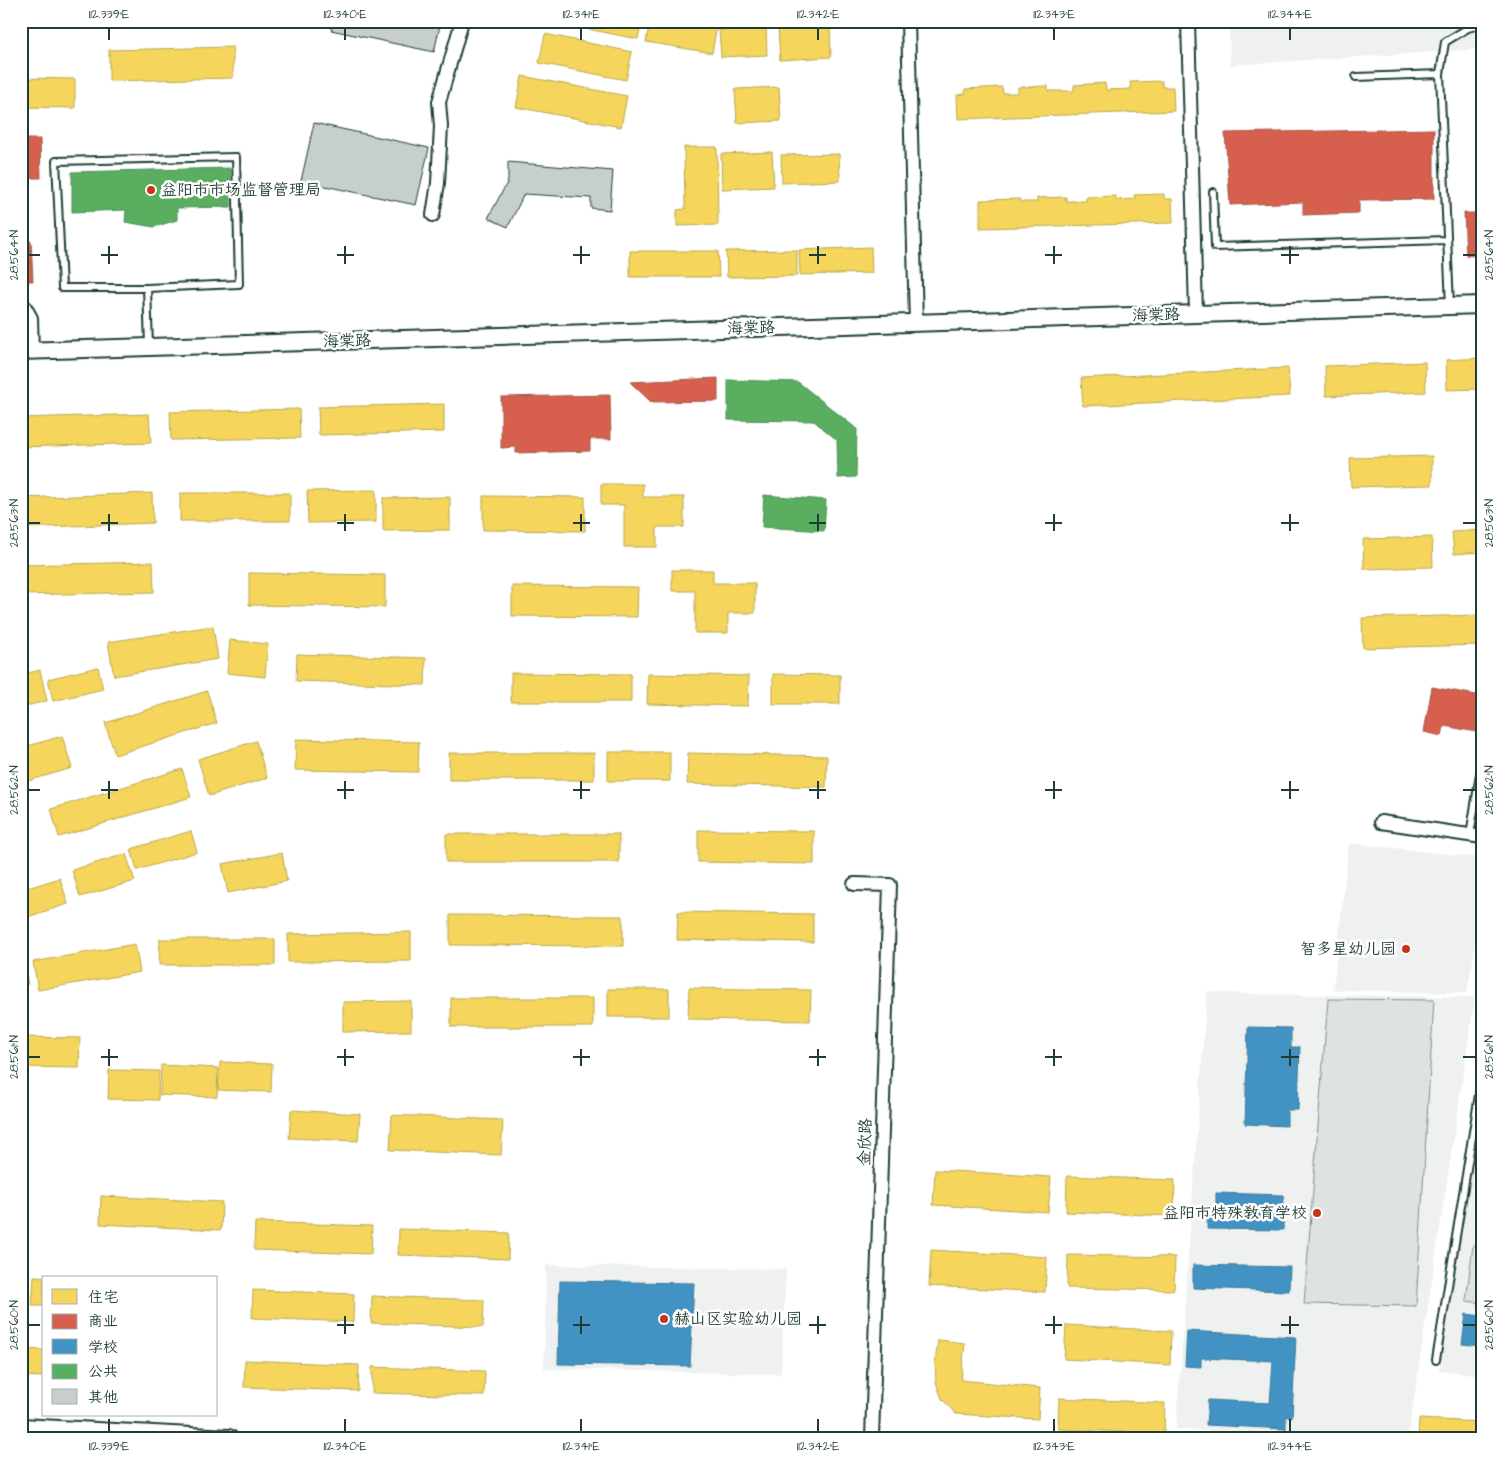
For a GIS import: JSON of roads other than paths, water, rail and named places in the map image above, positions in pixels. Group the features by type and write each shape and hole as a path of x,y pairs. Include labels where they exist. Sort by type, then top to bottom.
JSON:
{"street":[{"path":"433,215 438,183 439,102 462,21"},
{"path":"908,21 916,322"},
{"path":"1188,21 1196,313"},
{"name":"海棠路","path":"27,351 1482,305"},
{"path":"21,307 24,307 31,318 27,351"},
{"path":"1381,822 1476,836"},
{"name":"金欣路","path":"854,884 890,885 872,1438"},
{"path":"21,1427 229,1438"}],"lane":[{"path":"1450,306 1440,74 1445,42 1468,28 1482,24"},
{"path":"1356,77 1440,74"},
{"path":"236,157 239,284 147,288 62,288 56,161 236,157"},
{"path":"1213,192 1215,247 1447,240"},
{"path":"147,288 149,347"},
{"path":"1476,836 1480,774"},
{"path":"1436,1360 1482,1076"}],"place":[{"name":"益阳市市场监督管理局","path":"151,190"},
{"name":"智多星幼儿园","path":"1406,949"},
{"name":"益阳市特殊教育学校","path":"1317,1213"},
{"name":"赫山区实验幼儿园","path":"664,1319"}]}
